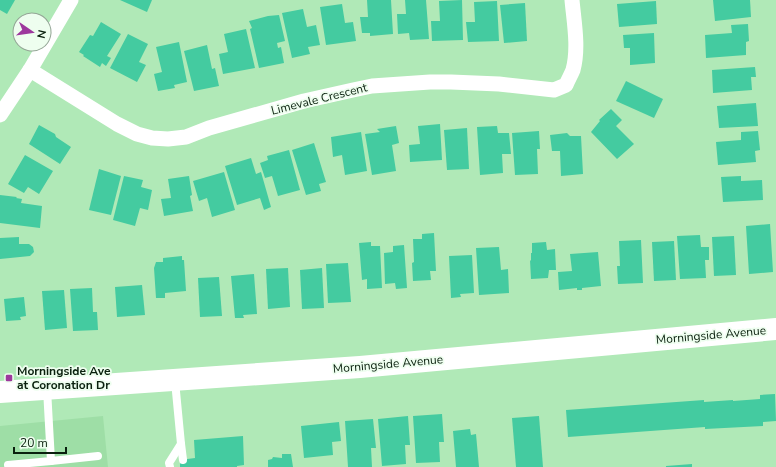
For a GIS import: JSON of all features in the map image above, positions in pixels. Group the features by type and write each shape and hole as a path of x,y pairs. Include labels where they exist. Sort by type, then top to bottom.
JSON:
{"main road":[{"name":"Morningside Avenue","path":"0,392 360,367 776,329"}],"street":[{"path":"0,116 30,70 71,0"},
{"name":"Limevale Crescent","path":"30,70 117,124 131,131 152,138 168,140 186,137 210,128 304,102 372,86 451,82 499,84 554,90 566,85 573,70 575,48 572,0"}],"lane":[{"path":"175,380 183,460"},
{"path":"47,388 51,461"},
{"path":"170,467 170,462 181,444"},
{"path":"8,464 98,456"}],"shaded area":[{"path":"103,416 108,467 0,467 0,426"}],"building":[{"path":"0,0 15,0 7,14 0,10"},
{"path":"120,0 152,0 147,12"},
{"path":"367,0 391,0 393,34 370,36 370,33 362,33 360,17 368,17"},
{"path":"405,0 426,0 429,39 410,40 409,33 398,34 397,14 406,14"},
{"path":"462,0 463,40 432,41 431,21 440,21 439,1"},
{"path":"713,0 750,0 751,17 715,21"},
{"path":"497,1 499,41 468,42 466,22 475,22 474,2"},
{"path":"656,1 657,24 619,27 617,4"},
{"path":"525,3 527,41 504,43 500,5"},
{"path":"342,4 345,23 353,22 356,41 326,45 320,7"},
{"path":"303,9 307,27 316,25 320,45 308,47 310,54 292,58 282,13"},
{"path":"279,15 285,41 277,43 278,48 281,47 284,63 259,68 250,29 252,28 249,21"},
{"path":"101,22 121,34 107,56 111,58 106,66 102,63 100,67 79,52 90,35 93,36"},
{"path":"748,24 749,41 746,42 746,55 706,58 705,35 732,33 731,25"},
{"path":"246,29 255,68 223,74 219,54 228,52 224,34"},
{"path":"654,33 655,63 630,65 630,48 624,48 623,35"},
{"path":"128,34 148,44 139,62 146,65 137,82 110,68"},
{"path":"179,42 187,82 174,85 175,88 158,91 154,74 162,72 156,47"},
{"path":"207,45 212,69 215,68 219,86 194,91 184,51"},
{"path":"755,67 756,77 751,77 752,90 713,93 712,70"},
{"path":"626,81 663,99 654,118 616,101"},
{"path":"756,103 758,126 719,128 717,106"},
{"path":"611,109 622,120 616,126 634,144 617,159 591,132 600,121 599,120"},
{"path":"440,124 442,160 410,162 409,145 420,144 418,126"},
{"path":"39,125 55,134 56,137 71,147 60,164 29,144"},
{"path":"396,126 399,143 392,145 396,171 372,175 365,134 380,132 377,129"},
{"path":"497,126 498,133 509,133 511,154 502,154 503,173 480,175 477,127"},
{"path":"467,128 469,169 447,170 444,130"},
{"path":"539,131 540,149 537,149 538,174 515,175 512,133"},
{"path":"758,131 760,150 755,151 756,162 718,165 716,142 741,140 741,132"},
{"path":"361,132 367,171 345,175 342,155 333,157 331,137"},
{"path":"567,133 570,136 581,136 583,174 561,176 560,151 552,151 550,135"},
{"path":"314,143 326,182 319,184 321,191 306,195 292,150"},
{"path":"289,150 300,190 278,196 272,176 265,178 260,163 268,160 267,156"},
{"path":"25,155 53,171 39,194 28,187 24,193 8,184"},
{"path":"251,158 256,174 261,172 271,207 264,210 260,198 237,205 225,166"},
{"path":"99,169 121,176 111,215 89,210"},
{"path":"224,172 235,210 212,217 207,198 199,201 193,181"},
{"path":"124,176 143,180 141,187 152,190 148,210 140,208 135,226 113,220"},
{"path":"189,176 192,195 190,196 193,211 164,216 161,199 171,198 168,179"},
{"path":"741,176 741,181 762,180 763,200 723,202 721,177"},
{"path":"0,195 17,197 16,198 22,199 21,203 42,206 40,228 0,223"},
{"path":"770,224 773,272 749,274 746,226"},
{"path":"434,233 436,271 430,271 431,280 413,281 413,239 422,239 422,234"},
{"path":"700,235 701,247 709,247 709,260 705,260 706,278 680,279 677,236"},
{"path":"734,236 736,275 714,276 712,237"},
{"path":"19,237 19,244 29,244 33,247 34,252 30,256 0,259 0,238"},
{"path":"641,240 643,283 618,284 617,266 620,266 619,241"},
{"path":"674,241 676,280 654,281 652,242"},
{"path":"371,242 371,246 380,246 382,288 367,289 367,279 362,280 359,243"},
{"path":"546,242 547,250 555,249 556,270 549,270 548,278 531,279 530,260 531,261 532,243"},
{"path":"404,245 407,288 396,289 395,283 385,284 384,253 393,252 393,246"},
{"path":"499,247 501,270 508,269 509,293 479,295 476,248"},
{"path":"598,252 601,286 582,288 582,290 577,290 577,288 559,290 558,272 572,271 570,254"},
{"path":"472,255 474,293 460,294 461,297 451,298 449,256"},
{"path":"182,256 182,260 184,260 186,291 165,293 165,298 156,298 154,268 156,262 163,262 163,258"},
{"path":"348,263 351,302 328,303 326,264"},
{"path":"288,268 290,307 268,309 266,269"},
{"path":"322,268 324,308 302,309 300,270"},
{"path":"254,274 257,314 243,315 244,318 235,318 231,276"},
{"path":"219,277 222,316 200,317 198,278"},
{"path":"142,285 145,315 117,317 115,287"},
{"path":"92,288 93,312 97,312 98,330 73,331 70,289"},
{"path":"64,290 67,328 45,330 42,291"},
{"path":"24,297 26,316 20,317 21,320 6,321 4,299"},
{"path":"775,394 776,421 763,422 763,426 705,429 705,427 568,437 566,410 704,400 704,402 760,399 760,395"},
{"path":"442,414 444,442 439,442 440,462 416,463 413,416"},
{"path":"408,416 410,445 405,445 406,464 382,466 378,419"},
{"path":"539,416 543,467 516,467 512,418"},
{"path":"373,419 376,448 371,448 372,467 348,467 345,421"},
{"path":"339,422 341,441 332,442 333,455 304,458 301,426"},
{"path":"470,429 471,435 476,434 479,467 456,467 453,431"},
{"path":"243,436 244,465 237,467 180,467 180,460 195,458 194,440"},
{"path":"282,454 291,454 293,467 268,467 268,460 272,459 273,457 282,458"},
{"path":"692,464 692,467 666,467 666,466"}],"place":[{"name":"Morningside Ave at Coronation Dr","path":"9,378"}]}
